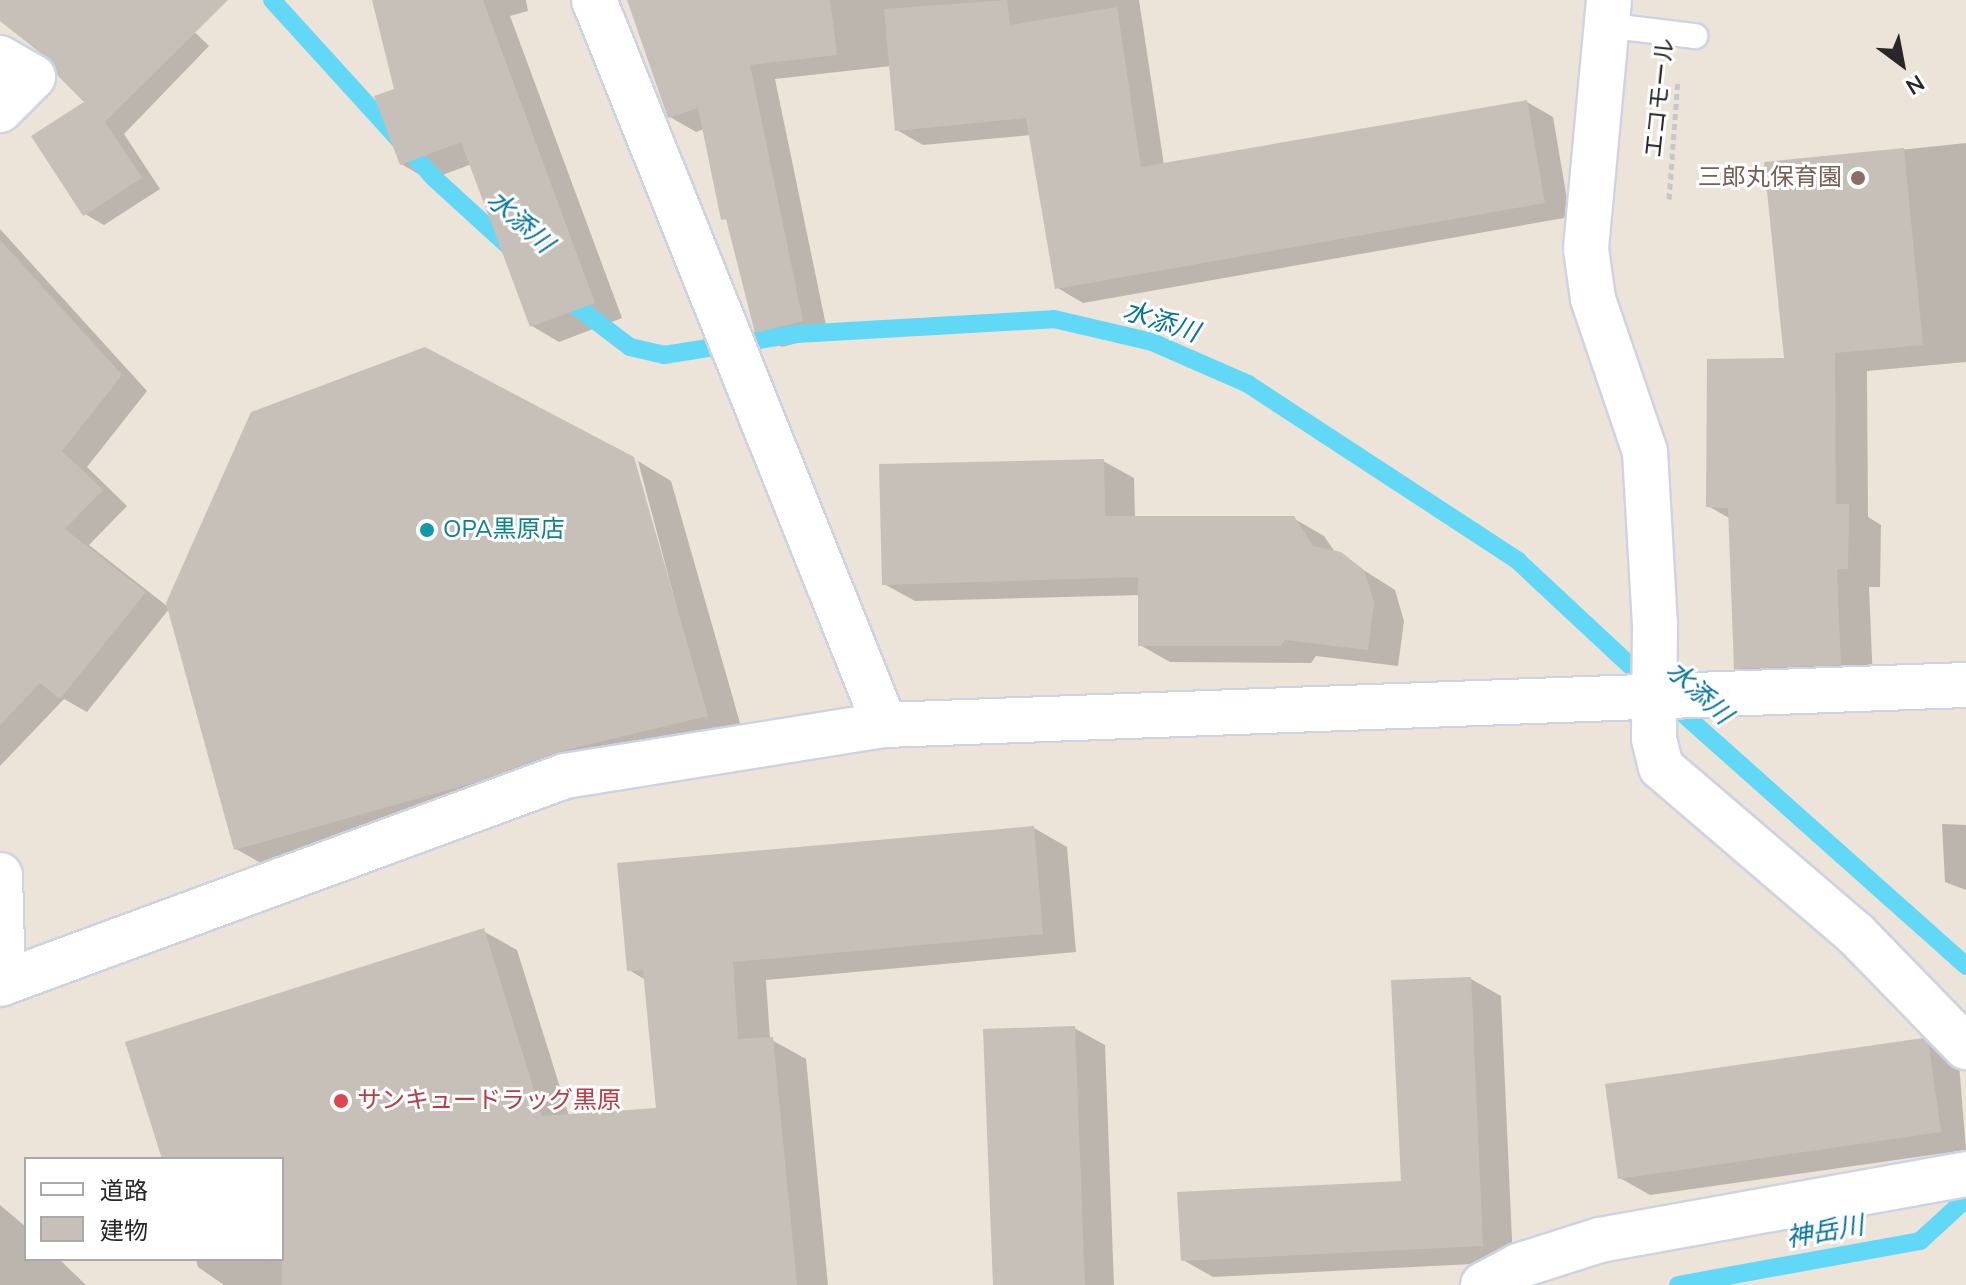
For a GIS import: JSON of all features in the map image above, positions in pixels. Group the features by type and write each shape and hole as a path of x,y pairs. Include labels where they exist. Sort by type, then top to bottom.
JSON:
{"street":[{"path":"594,0 885,725"},
{"path":"1607,13 1586,249 1593,299 1645,452 1655,624 1655,718 1661,767 1672,782 1747,836 1856,934 1966,1047"},
{"path":"0,58 33,77 0,110"},
{"path":"0,875 1,983 565,776 885,725 1611,699 1655,718 1723,696 1966,685"},
{"path":"1483,1285 1518,1266 1600,1240 1966,1174"}],"lane":[{"path":"1607,13 1690,35"}],"path":[{"name":"エコモール","path":"1669,199 1690,35"}],"building":[{"path":"0,0 228,0 105,122 142,178 83,216 31,136 84,102 58,76 53,63 0,21"},
{"path":"372,0 483,0 595,303 530,327 461,142 400,165 374,96 394,89"},
{"path":"627,0 830,0 837,55 750,65 803,321 755,333 726,219 721,220 698,108 668,118"},
{"path":"1007,0 1010,25 1117,7 1141,167 1527,100 1545,203 1055,289 1026,118 895,131 884,9"},
{"path":"1904,148 1923,345 1835,353 1836,504 1849,504 1848,569 1837,569 1841,665 1734,669 1728,508 1706,507 1707,359 1784,358 1764,162"},
{"path":"0,240 122,375 62,451 103,490 65,529 146,592 60,699 40,683 0,725"},
{"name":"OPA黒原店","path":"425,347 634,457 708,716 557,752 480,781 234,850 166,603 251,412"},
{"path":"1104,459 1105,516 1294,516 1313,546 1341,552 1364,570 1374,602 1368,650 1285,640 1280,646 1138,646 1138,577 882,585 879,464"},
{"path":"1034,826 1043,934 733,962 738,1039 773,1037 797,1285 282,1285 284,1157 161,1157 125,1042 484,928 542,1116 656,1108 643,970 627,971 617,863"},
{"path":"1471,977 1483,1246 1181,1261 1177,1192 1401,1181 1391,980"},
{"path":"1075,1026 1085,1285 993,1285 983,1029"},
{"path":"1923,1038 1929,1045 1941,1132 1618,1179 1605,1084"}],"waterway":[{"name":"水添川","path":"272,0 434,178 514,251"},
{"name":"水添川","path":"559,293 630,347 664,355 797,334 1054,319 1152,342 1248,384 1518,561 1651,685"},
{"name":"水添川","path":"1670,702 1966,966"},
{"name":"神岳川","path":"1678,1285 1920,1241 1966,1199"}],"place":[{"name":"三郎丸保育園","path":"1858,178"},
{"name":"OPA黒原店","path":"427,530"},
{"name":"サンキュードラッグ黒原","path":"341,1101"}]}
